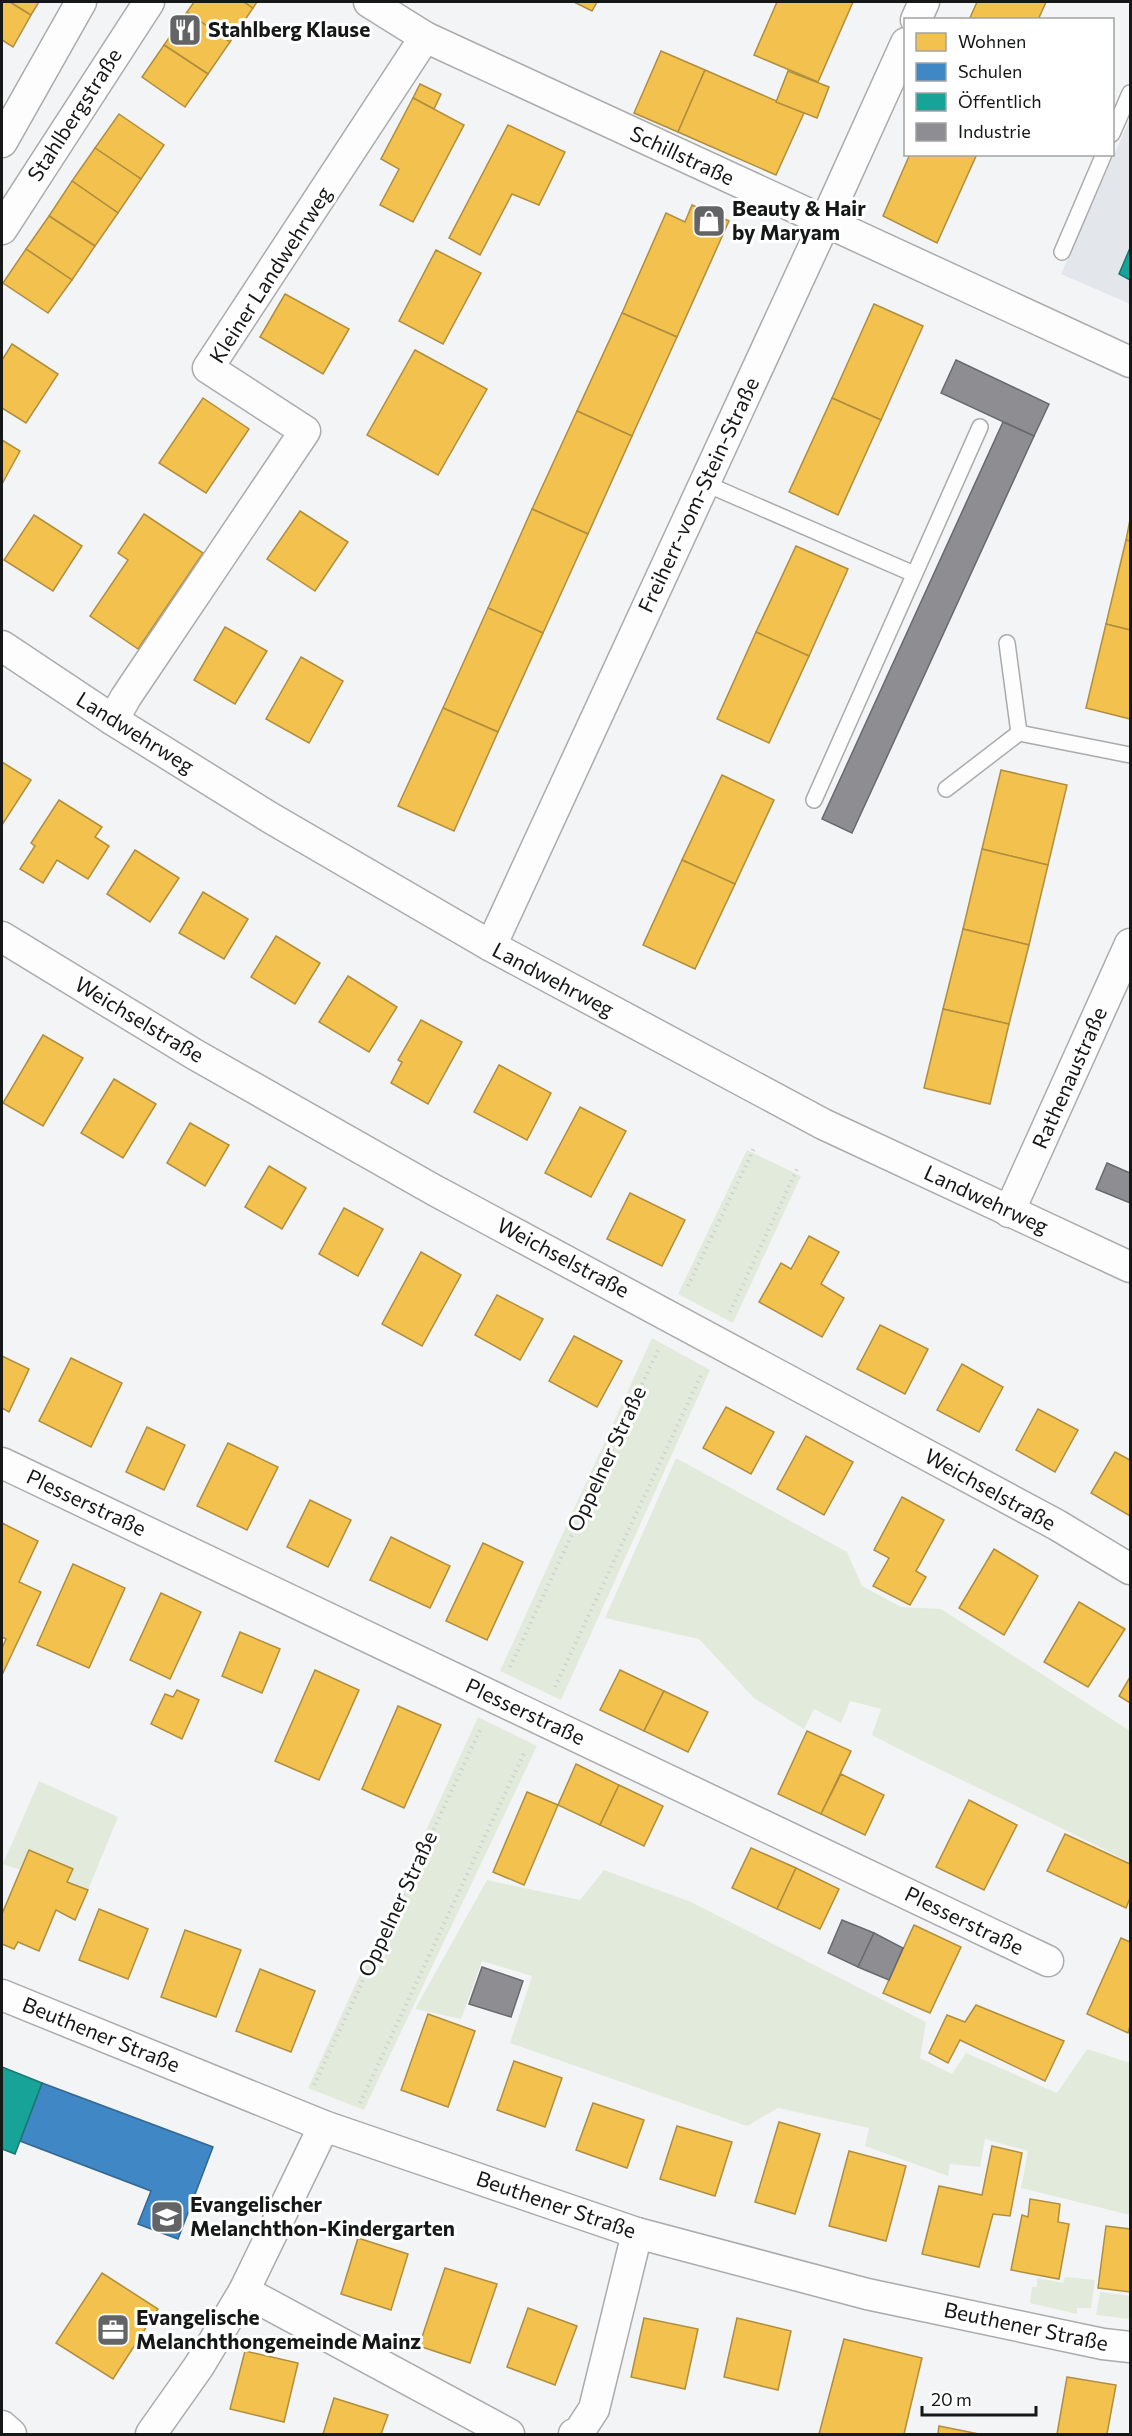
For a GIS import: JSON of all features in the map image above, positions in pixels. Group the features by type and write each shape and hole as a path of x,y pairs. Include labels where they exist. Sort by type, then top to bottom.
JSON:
{"street":[{"path":"2,142 81,2"},
{"name":"Stahlbergstraße","path":"2,229 149,2"},
{"name":"Schillstraße","path":"369,2 425,37 1131,362"},
{"path":"917,18 924,2"},
{"name":"Kleiner Landwehrweg","path":"113,720 126,697 305,431 208,368 425,37"},
{"name":"Freiherr-vom-Stein-Straße","path":"490,946 904,47"},
{"name":"Landwehrweg","path":"2,646 113,720 269,817 490,946 823,1124 1131,1267"},
{"name":"Weichselstraße","path":"2,937 194,1054 434,1190 974,1481 1131,1569"},
{"name":"Rathenaustraße","path":"1009,1212 1131,944"},
{"name":"Plesserstraße","path":"2,1463 1048,1961"},
{"name":"Beuthener Straße","path":"2,1995 324,2126 637,2233 867,2294 1103,2344 1131,2347"},
{"path":"151,2434 199,2366 244,2291 324,2126"},
{"path":"574,2434 579,2432 594,2409 637,2233"},
{"path":"244,2291 509,2434"},
{"path":"2,2427 11,2434"}],"lane":[{"path":"1114,133 1131,93"},
{"path":"1062,252 1103,156"},
{"path":"814,800 980,427"},
{"path":"704,483 914,574"},
{"path":"1007,643 1019,733"},
{"path":"946,789 1019,733 1131,755"}],"path":[{"path":"684,1295 756,1146"},
{"path":"727,1319 798,1167"},
{"name":"Oppelner Straße","path":"508,1671 660,1345"},
{"path":"552,1693 704,1368"},
{"name":"Oppelner Straße","path":"313,2087 484,1721"},
{"path":"359,2104 529,1743"}],"shaded area":[{"path":"1130,119 1130,304 1061,274"}],"green space":[{"path":"747,1150 801,1176 733,1323 678,1294"},
{"path":"652,1338 710,1370 561,1700 500,1671"},
{"path":"676,1458 847,1552 862,1586 901,1607 941,1609 1130,1731 1130,1863 872,1735 881,1709 850,1701 841,1723 814,1709 804,1729 754,1698 699,1639 605,1618"},
{"path":"478,1717 537,1746 364,2110 308,2088"},
{"path":"39,1781 118,1817 88,1890 67,1882 72,1868 29,1850 20,1870 3,1864"},
{"path":"604,1870 691,1902 926,2022 920,2058 952,2074 966,2053 1057,2093 1087,2049 1130,2063 1130,2215 1021,2188 1028,2151 985,2139 980,2167 950,2164 948,2176 865,2146 869,2128 778,2108 747,2126 510,2043 532,1976 482,1961 461,2019 415,2009 487,1880 580,1900"},
{"path":"1065,2277 1095,2280 1091,2308 1077,2308 1077,2314 1030,2303 1032,2287 1037,2287 1037,2278 1063,2283"},
{"path":"1100,2292 1130,2296 1130,2319 1096,2315"}],"building: Wohnen":[{"path":"2,2 10,2 31,15 13,47 2,40"},
{"path":"10,2 39,2 31,15"},
{"path":"194,2 244,2 253,8 230,42 187,12"},
{"path":"244,2 257,2 253,8"},
{"path":"574,2 597,2 592,11"},
{"path":"777,2 853,2 818,82 754,55"},
{"path":"977,2 1046,2 1039,18 970,18"},
{"path":"187,12 230,42 208,74 164,45"},
{"path":"164,45 208,74 185,107 142,77"},
{"path":"661,51 705,70 678,132 634,113"},
{"path":"705,70 804,113 776,175 678,132"},
{"path":"788,71 829,87 817,118 776,102"},
{"path":"420,84 441,94 434,109 413,98"},
{"path":"413,98 464,125 413,222 380,205 399,169 381,159"},
{"path":"119,114 164,145 141,179 95,148"},
{"path":"508,125 565,152 539,205 512,194 480,255 449,238"},
{"path":"95,148 141,179 118,213 72,181"},
{"path":"909,156 976,156 937,243 883,216"},
{"path":"72,181 118,213 95,246 49,216"},
{"path":"692,205 729,221 677,337 622,313 666,213 685,222"},
{"path":"49,216 95,246 72,280 26,249"},
{"path":"26,249 72,280 48,313 3,283"},
{"path":"436,250 481,273 443,344 399,321"},
{"path":"285,294 349,329 323,374 260,337"},
{"path":"874,304 923,326 881,420 832,398"},
{"path":"622,313 677,337 632,436 577,411"},
{"path":"12,344 58,374 26,423 2,408 2,360"},
{"path":"415,350 487,389 438,475 367,435"},
{"path":"203,398 249,429 206,493 159,463"},
{"path":"832,398 881,420 838,515 789,492"},
{"path":"577,411 632,436 588,534 532,509"},
{"path":"2,440 20,451 2,484"},
{"path":"532,509 588,534 543,633 488,608"},
{"path":"300,511 348,542 315,591 267,559"},
{"path":"144,514 203,553 138,649 90,616 128,560 118,553"},
{"path":"34,515 82,546 53,591 4,560"},
{"path":"1130,520 1130,541 1126,540"},
{"path":"1126,540 1130,541 1130,630 1106,624"},
{"path":"796,546 848,569 809,656 756,632"},
{"path":"488,608 543,633 498,732 443,708"},
{"path":"1106,624 1130,630 1130,719 1086,708"},
{"path":"225,627 267,651 235,704 194,680"},
{"path":"756,632 809,656 769,743 717,719"},
{"path":"301,657 343,681 309,743 266,719"},
{"path":"443,708 498,732 454,831 398,806"},
{"path":"2,762 31,780 2,825"},
{"path":"1001,770 1067,785 1048,865 982,849"},
{"path":"722,775 774,800 735,884 682,860"},
{"path":"59,800 102,827 95,837 109,846 88,879 57,860 43,883 20,869 35,846 31,843"},
{"path":"982,849 1048,865 1029,945 963,929"},
{"path":"135,850 179,878 150,922 107,894"},
{"path":"682,860 735,884 695,969 643,945"},
{"path":"203,892 248,919 224,959 179,933"},
{"path":"963,929 1029,945 1009,1024 943,1009"},
{"path":"276,936 320,963 295,1004 251,977"},
{"path":"348,976 397,1007 369,1052 319,1022"},
{"path":"943,1009 1009,1024 990,1104 924,1088"},
{"path":"421,1020 462,1042 428,1104 391,1083 402,1062 398,1060"},
{"path":"43,1035 83,1058 43,1126 3,1103"},
{"path":"499,1065 551,1093 527,1140 474,1112"},
{"path":"114,1079 156,1104 123,1158 81,1133"},
{"path":"580,1107 626,1131 591,1197 545,1173"},
{"path":"190,1123 229,1145 205,1186 167,1163"},
{"path":"269,1166 306,1188 282,1229 245,1207"},
{"path":"630,1193 685,1220 662,1266 607,1239"},
{"path":"344,1208 383,1229 358,1276 319,1254"},
{"path":"809,1236 839,1252 821,1284 844,1298 822,1337 759,1302 781,1263 791,1269"},
{"path":"421,1252 461,1275 422,1346 382,1324"},
{"path":"497,1295 543,1319 520,1360 475,1335"},
{"path":"880,1325 928,1349 905,1394 857,1369"},
{"path":"574,1336 622,1361 597,1407 549,1381"},
{"path":"2,1356 29,1369 9,1412 2,1408"},
{"path":"71,1358 122,1383 91,1447 39,1421"},
{"path":"962,1364 1003,1387 979,1432 937,1410"},
{"path":"726,1407 774,1432 751,1474 703,1448"},
{"path":"1038,1409 1078,1430 1055,1472 1016,1450"},
{"path":"147,1427 185,1445 164,1490 126,1472"},
{"path":"806,1436 853,1462 824,1515 777,1489"},
{"path":"228,1443 278,1467 247,1530 197,1506"},
{"path":"1115,1452 1130,1460 1130,1516 1091,1493"},
{"path":"902,1497 944,1520 916,1571 926,1577 910,1605 873,1586 889,1558 874,1550"},
{"path":"310,1500 351,1520 328,1567 287,1547"},
{"path":"2,1523 38,1541 19,1582 41,1592 2,1675 2,1648 6,1639 2,1637"},
{"path":"391,1537 450,1566 430,1608 370,1580"},
{"path":"483,1543 523,1562 487,1640 446,1621"},
{"path":"994,1549 1038,1576 1004,1635 959,1608"},
{"path":"73,1564 125,1588 89,1668 37,1645"},
{"path":"161,1593 201,1612 170,1679 130,1660"},
{"path":"1079,1602 1125,1629 1088,1687 1044,1662"},
{"path":"240,1632 280,1649 262,1693 222,1676"},
{"path":"315,1670 359,1690 319,1780 275,1761"},
{"path":"620,1670 664,1691 644,1731 600,1710"},
{"path":"1130,1677 1130,1703 1119,1696"},
{"path":"177,1690 199,1700 182,1739 151,1724 165,1694 173,1697"},
{"path":"664,1691 708,1712 688,1752 644,1731"},
{"path":"398,1706 441,1725 404,1808 362,1789"},
{"path":"807,1731 851,1751 821,1814 778,1794"},
{"path":"576,1764 619,1785 600,1825 558,1805"},
{"path":"841,1774 884,1795 865,1835 821,1814"},
{"path":"619,1785 663,1806 644,1846 600,1825"},
{"path":"527,1792 558,1805 524,1885 493,1872"},
{"path":"969,1800 1017,1825 984,1890 936,1867"},
{"path":"1065,1834 1130,1864 1130,1898 1126,1908 1047,1871"},
{"path":"751,1848 796,1868 777,1909 732,1888"},
{"path":"29,1850 73,1869 67,1882 88,1890 75,1920 56,1910 39,1951 18,1942 14,1949 2,1944 2,1914"},
{"path":"796,1868 839,1889 820,1929 777,1909"},
{"path":"99,1909 148,1929 128,1979 79,1960"},
{"path":"914,1925 961,1947 930,2013 883,1993"},
{"path":"185,1930 241,1950 216,2017 161,1997"},
{"path":"1121,1938 1130,1942 1130,2026 1128,2033 1087,2014"},
{"path":"260,1969 315,1991 291,2052 236,2031"},
{"path":"976,2005 1064,2041 1045,2081 960,2040 948,2063 929,2053 947,2015 965,2022"},
{"path":"428,2014 475,2031 448,2107 401,2090"},
{"path":"514,2061 562,2078 545,2127 497,2110"},
{"path":"593,2103 644,2120 627,2168 576,2150"},
{"path":"779,2122 820,2134 795,2214 755,2202"},
{"path":"677,2126 732,2142 715,2196 660,2179"},
{"path":"992,2146 1022,2153 1010,2216 993,2214 979,2267 922,2254 939,2186 982,2195"},
{"path":"849,2151 906,2166 886,2241 829,2226"},
{"path":"1030,2199 1060,2204 1058,2222 1069,2224 1059,2279 1011,2270 1022,2215 1028,2217"},
{"path":"1106,2226 1130,2229 1130,2292 1098,2288"},
{"path":"358,2238 408,2254 391,2310 341,2294"},
{"path":"445,2268 497,2284 470,2363 419,2346"},
{"path":"102,2273 158,2309 113,2379 56,2343"},
{"path":"528,2308 577,2326 555,2385 507,2367"},
{"path":"644,2318 698,2329 685,2389 631,2377"},
{"path":"737,2318 791,2331 778,2390 724,2377"},
{"path":"844,2339 922,2358 904,2434 819,2434"},
{"path":"245,2351 298,2363 284,2422 230,2409"},
{"path":"1067,2377 1116,2385 1107,2434 1057,2434"},
{"path":"334,2398 388,2415 381,2434 323,2434"},
{"path":"939,2426 979,2434 938,2434"}],"building: Schulen":[{"path":"42,2083 213,2147 178,2239 138,2224 151,2191 20,2141"}],"building: Öffentlich":[{"path":"1130,248 1130,280 1119,274"},
{"path":"2,2067 42,2083 15,2154 2,2149"}],"building: Industrie":[{"path":"956,360 1049,404 1034,436 941,393"},
{"path":"1003,422 1034,436 852,833 822,819"},
{"path":"1107,1163 1130,1173 1130,1203 1096,1189"},
{"path":"842,1920 874,1933 858,1967 828,1953"},
{"path":"874,1933 903,1948 889,1980 858,1967"},
{"path":"482,1967 523,1981 511,2017 469,2004"}],"place":[{"name":"Stahlberg Klause","path":"185,30"},
{"name":"Beauty & Hair by Maryam","path":"709,221"},
{"name":"Evangelischer Melanchthon-Kindergarten","path":"167,2217"},
{"name":"Evangelische Melanchthongemeinde Mainz","path":"113,2330"}]}
